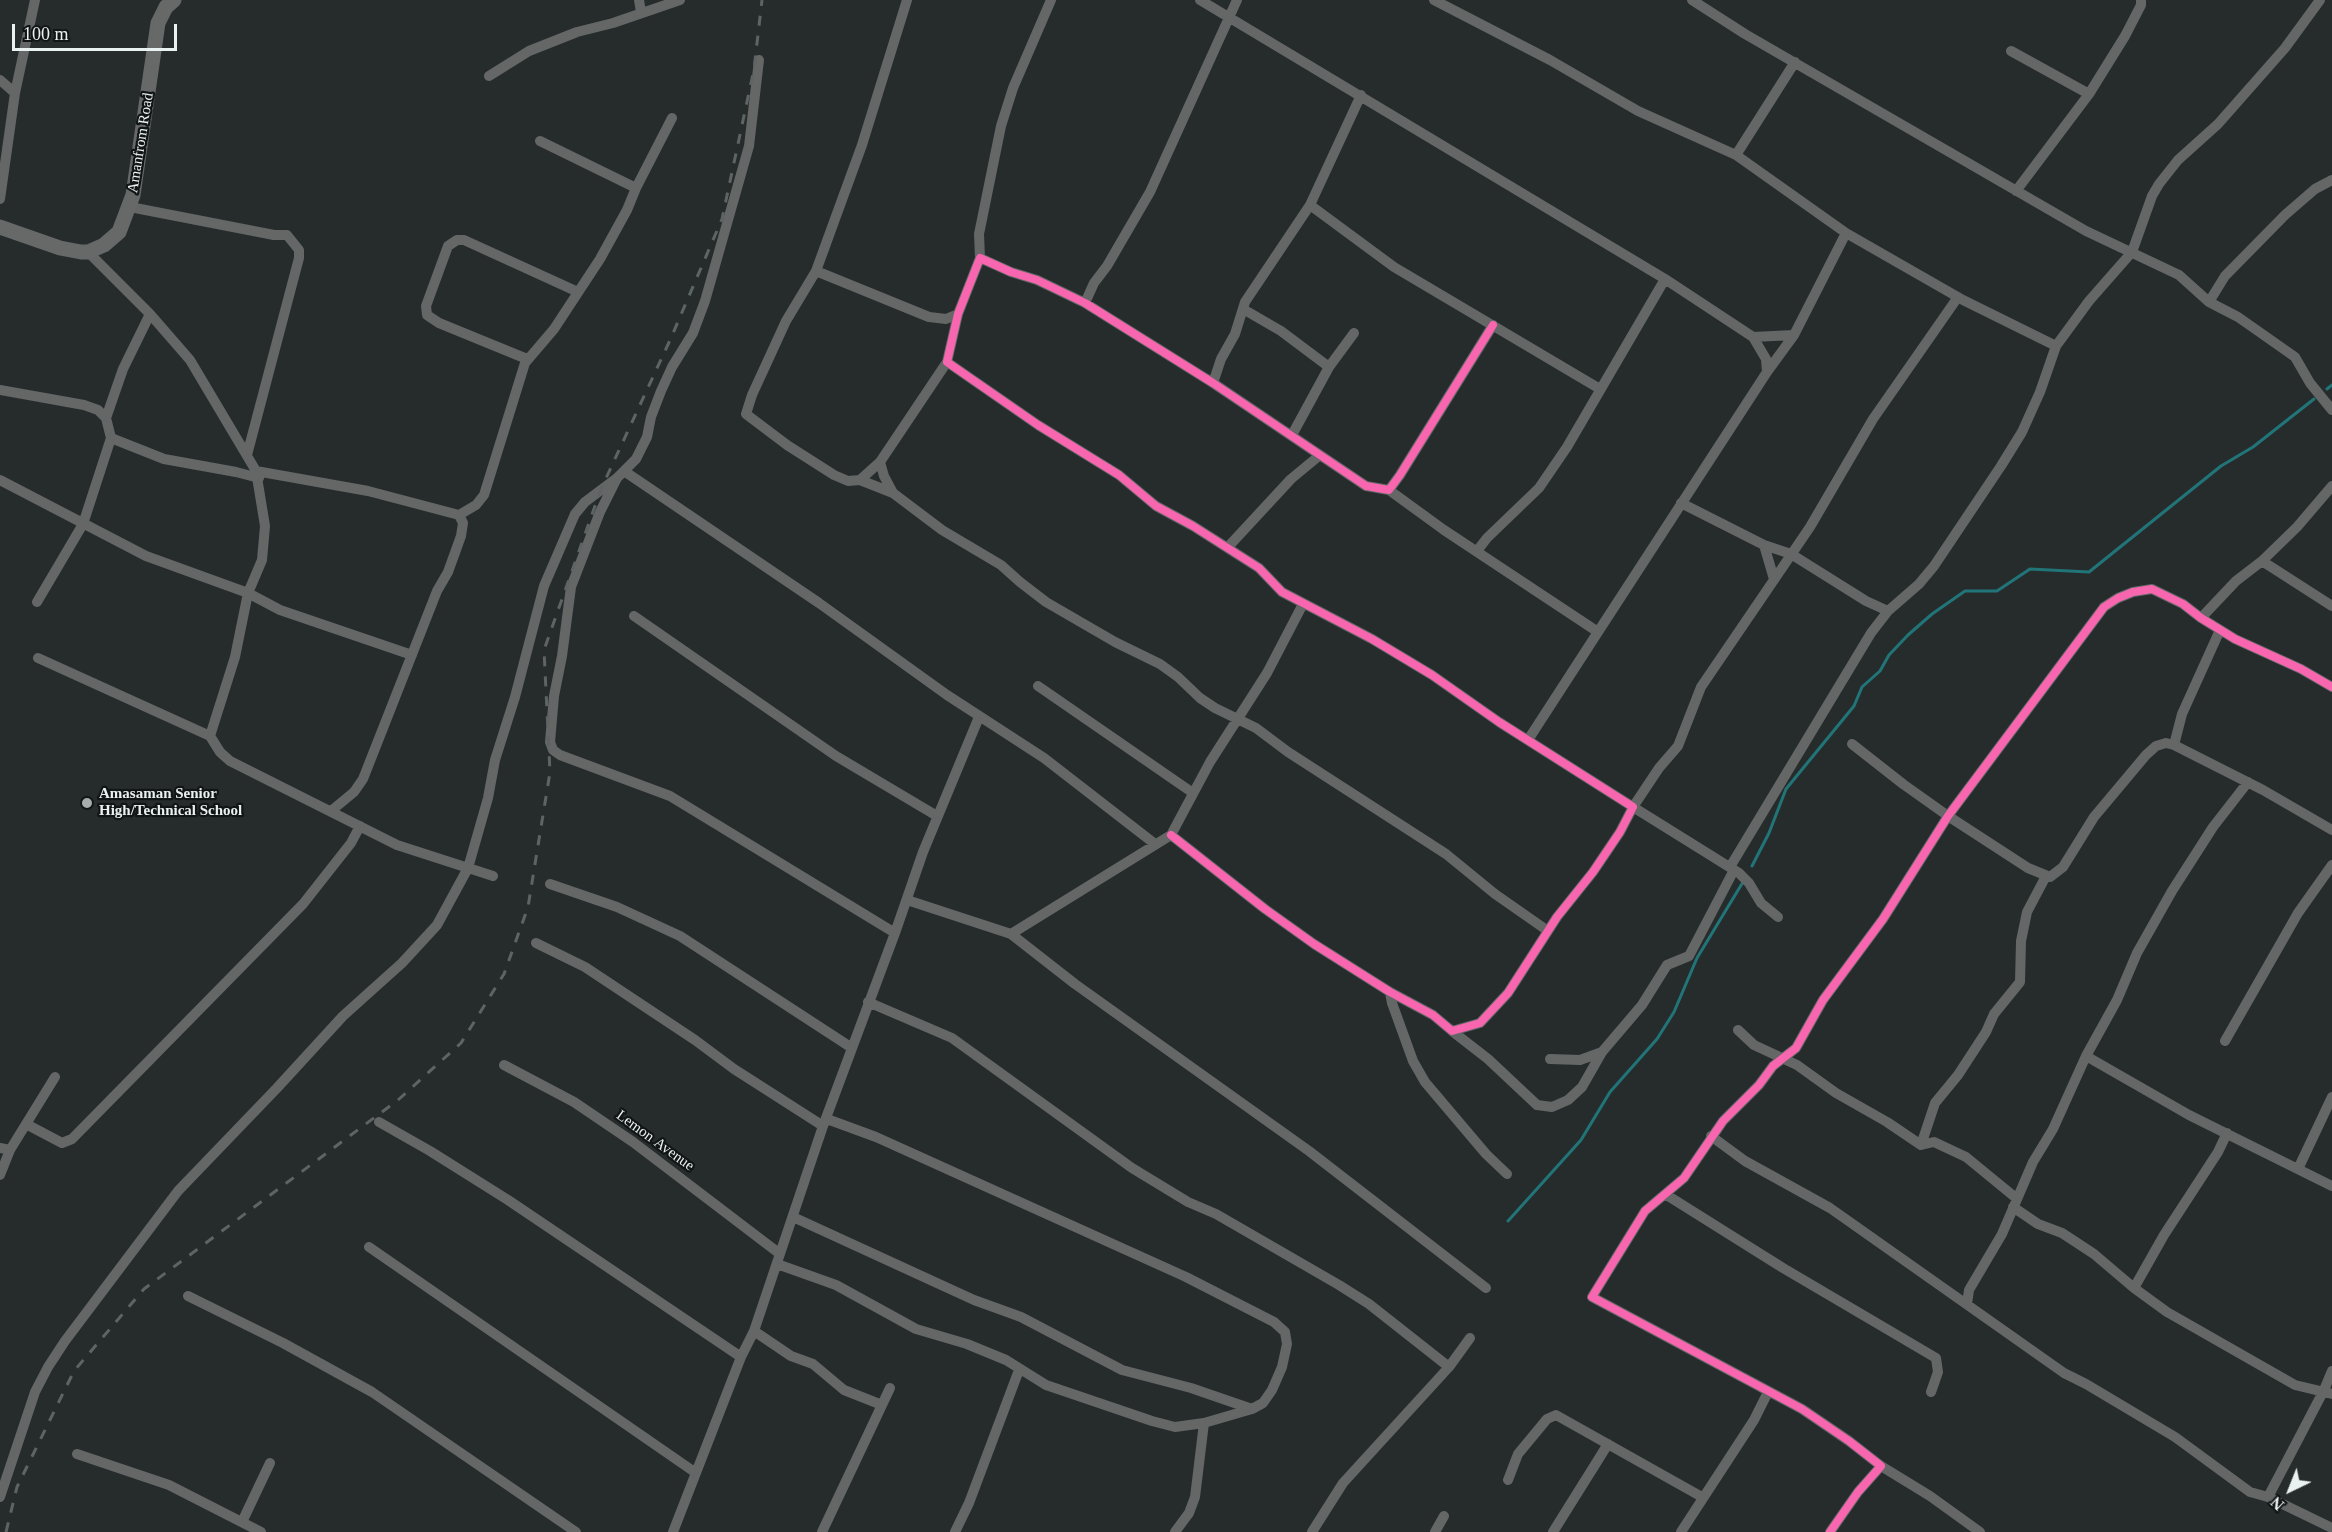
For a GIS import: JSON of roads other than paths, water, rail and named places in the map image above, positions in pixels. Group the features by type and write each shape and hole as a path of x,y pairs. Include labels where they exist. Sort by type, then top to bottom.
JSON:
{"street":[{"path":"0,199 15,93 35,0"},
{"name":"Amanfrom Road","path":"88,252 112,239 130,207 159,23 166,7 174,0"},
{"path":"639,0 641,12"},
{"path":"489,76 529,51 577,32 613,23 680,0"},
{"path":"907,0 862,146 816,270 786,321 752,395 746,414 787,445 834,475 848,481 860,480 893,493 942,530 1001,565 1046,602 1115,642 1160,664 1215,708 1237,718 1446,854 1495,894 1548,931"},
{"path":"860,480 880,462 947,362 958,314 980,258 979,234 1001,126 1013,88 1051,0"},
{"path":"1200,0 1665,279 1753,337 1766,359 1767,372"},
{"path":"1085,303 1094,283 1113,258 1150,192 1237,0"},
{"path":"1434,0 1550,60 1638,111 1736,155 1846,233 1958,297 2056,346"},
{"path":"2016,190 2089,94 2125,36 2141,5 2141,0"},
{"path":"1172,835 1283,922 1390,992 1433,1015 1488,1059 1537,1105 1552,1107 1568,1100 1582,1086 1602,1052 1642,1005 1667,965 1689,956 1732,869 1871,633 1888,611 1919,584 1934,566 2022,432 2040,392 2056,346 2090,301 2132,252 2158,184 2178,160 2218,124 2285,48 2320,0"},
{"path":"1696,1 1795,63 2086,231 2179,275 2209,302 2238,317 2295,357 2310,383 2332,410"},
{"path":"2011,51 2089,94"},
{"path":"0,1497 35,1392 65,1341 178,1191 343,1016 402,963 436,925 468,868 488,798 495,760 544,586 575,514 585,502 621,475 636,459 647,437 651,417 661,391 672,367 693,333 705,301 749,146 759,60"},
{"path":"1736,155 1795,63"},
{"path":"0,80 15,93"},
{"path":"1213,383 1245,302 1310,205 1360,95"},
{"path":"111,438 164,459 368,491 459,515 476,505 484,495 527,359 554,329 600,259 672,118"},
{"path":"540,141 636,188"},
{"path":"2209,302 2225,276 2285,214 2315,189 2332,180"},
{"path":"1310,205 1394,267 1600,389"},
{"path":"130,207 287,236 299,250 299,258 246,454"},
{"path":"0,227 60,248 88,252 150,314 190,360 258,475 265,526 262,560 248,593 235,657 210,736"},
{"path":"1528,740 1767,372 1794,335 1846,233"},
{"path":"527,359 439,323 427,315 426,306 448,246 457,240 464,240 578,292"},
{"path":"980,258 1011,272 1037,280 1085,303 1213,383 1366,486 1389,490 1444,530 1598,632"},
{"path":"816,270 929,317 946,319 958,314"},
{"path":"1476,551 1539,488 1567,447 1665,279"},
{"path":"1452,1031 1480,1023 1496,1008 1548,931 1593,872 1659,768 1678,746 1701,687 1810,527 1873,420 1958,297"},
{"path":"1243,309 1267,322 1329,367"},
{"path":"106,418 123,369 150,314"},
{"path":"946,319 956,328"},
{"path":"1389,490 1493,326"},
{"path":"1292,435 1329,367 1354,333"},
{"path":"1753,337 1794,335"},
{"path":"947,362 1038,425 1119,475 1156,506 1228,547 1259,568 1282,592 1382,645 1732,869 1749,883 1761,903 1778,917"},
{"path":"0,390 84,405 98,410 106,418 111,438 83,524 37,602"},
{"path":"1228,547 1291,479 1320,455"},
{"path":"880,462 893,493"},
{"path":"621,475 819,603 979,717 1062,771 1155,843"},
{"path":"621,475 600,512 571,587 554,696 550,742 553,750 560,755 670,796 896,933"},
{"path":"0,480 146,556 248,593 280,610 412,655"},
{"path":"2201,618 2236,581 2262,561 2297,527 2332,486"},
{"path":"1681,503 1764,545 1791,554 1866,601 1888,611"},
{"path":"332,811 354,792 363,779 437,591 448,572 463,523 459,515"},
{"path":"1764,545 1774,579"},
{"path":"2262,561 2332,606"},
{"path":"1980,1532 1930,1496 1881,1466 1802,1409 1592,1297 1645,1211 1684,1178 1723,1121 1783,1057 1796,1048 1823,1000 1884,919 1948,816 2104,607 2133,592 2152,589 2183,604 2220,630 2332,687"},
{"path":"1011,934 1090,887 1155,843 1172,835 1193,793 1266,673 1303,604"},
{"path":"634,616 842,760 937,816"},
{"path":"2174,745 2182,714 2220,630"},
{"path":"39,658 210,736 220,752 231,761 397,845 494,876"},
{"path":"1038,686 1193,793"},
{"path":"673,1532 741,1356 754,1331 868,1002 896,933 937,816 979,717"},
{"path":"1852,744 1948,816 2028,868 2050,877 2063,867 2094,817 2146,755 2156,746 2166,743 2248,782 2332,830"},
{"path":"1967,1304 1969,1290 2002,1234 2033,1162 2053,1129 2086,1056 2117,1000 2138,953 2172,891 2213,827 2248,782"},
{"path":"26,1124 62,1143 72,1139 303,904 345,852 360,826"},
{"path":"2225,1041 2298,913 2332,865"},
{"path":"1921,1145 1935,1103 1958,1075 1986,1032 1994,1014 2020,982 2021,941 2027,912 2046,876"},
{"path":"550,884 617,907 680,936 852,1048"},
{"path":"907,900 1011,934 1076,984 1309,1151 1486,1288"},
{"path":"536,943 585,967 734,1069 825,1122 876,1137 1186,1277 1274,1322 1285,1332 1287,1344 1282,1367 1272,1390 1263,1403 1252,1409 1191,1388 1149,1378 1116,1367 1022,1317 979,1302 793,1217"},
{"path":"1390,992 1413,1061 1425,1082 1485,1154 1507,1174"},
{"path":"868,1002 952,1038 1132,1168 1188,1202 1216,1214 1339,1285 1369,1304 1449,1367"},
{"path":"1738,1030 1754,1045 1783,1057 1836,1093 1887,1122 1921,1145 1935,1142 1966,1157 2038,1224 2062,1233 2094,1254 2167,1312 2295,1385 2328,1392"},
{"path":"1550,1059 1580,1060 1602,1052"},
{"path":"2086,1056 2189,1114 2332,1186"},
{"name":"Lemon Avenue","path":"504,1065 558,1092 633,1142 778,1259 836,1285 916,1329 973,1346 1006,1360 1046,1385 1175,1427 1204,1423 1252,1409"},
{"path":"0,1175 5,1149 26,1124 55,1077"},
{"path":"2298,1168 2332,1097"},
{"path":"379,1122 508,1200 741,1356"},
{"path":"2134,1288 2164,1235 2218,1152 2227,1133"},
{"path":"1712,1136 1745,1161 1830,1208 2064,1373 2175,1437 2250,1492 2268,1497 2332,1528"},
{"path":"1665,1194 1783,1268 1936,1358 1938,1372 1931,1392"},
{"path":"369,1247 696,1473"},
{"path":"188,1296 283,1343 372,1392 576,1532"},
{"path":"754,1331 791,1356 813,1364 844,1390 882,1406"},
{"path":"1312,1532 1353,1470 1406,1416 1449,1367 1470,1338"},
{"path":"955,1532 969,1503 1019,1370"},
{"path":"2268,1497 2328,1392 2332,1371"},
{"path":"822,1532 890,1388"},
{"path":"1681,1532 1754,1420 1768,1392"},
{"path":"1508,1480 1518,1454 1547,1419 1556,1415 1702,1497"},
{"path":"1175,1532 1189,1513 1195,1497 1200,1471 1204,1423"},
{"path":"1553,1532 1608,1444"},
{"path":"77,1454 170,1485 261,1532"},
{"path":"242,1522 270,1463"},
{"path":"1830,1532 1858,1492 1881,1466"},
{"path":"1435,1532 1444,1516"}],"waterway":[{"path":"2327,389 2332,385"},
{"path":"1752,866 1769,833 1786,789 1854,706 1862,687 1880,671 1889,655 1908,635 1932,614 1965,591 1997,591 2030,569 2089,572 2221,466 2253,447 2314,399"},
{"path":"1508,1221 1581,1140 1610,1092 1657,1039 1674,1012 1697,958 1743,882"}],"railway":[{"path":"6,1532 17,1487 74,1371 144,1289 398,1100 461,1043 504,974 528,907 550,772 544,650 601,489 671,338 722,219 754,69 762,0"}],"place":[{"name":"Amasaman Senior High/Technical School","path":"87,803"}]}
